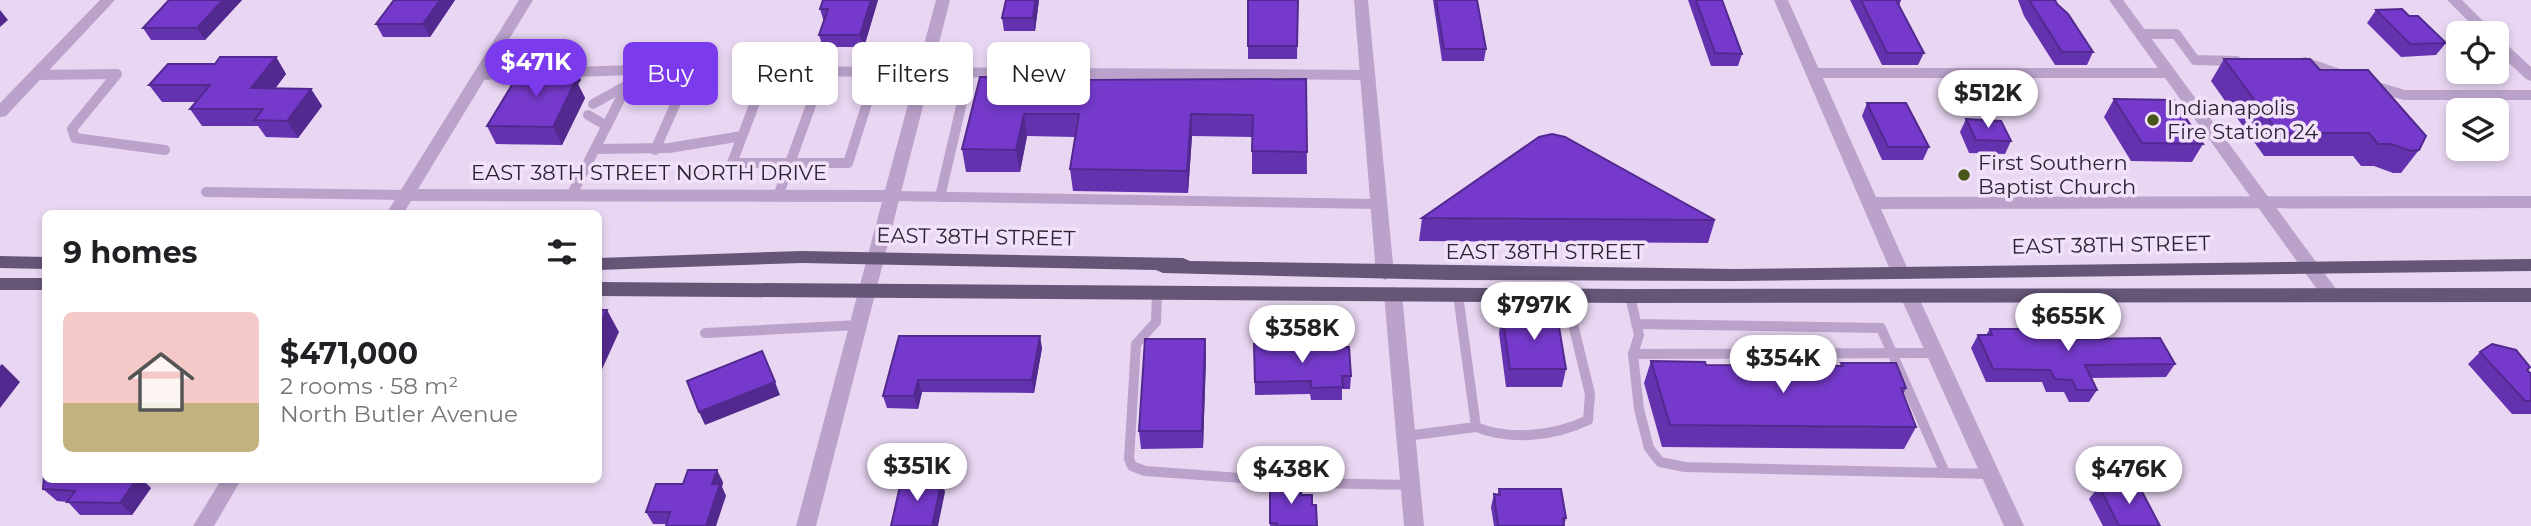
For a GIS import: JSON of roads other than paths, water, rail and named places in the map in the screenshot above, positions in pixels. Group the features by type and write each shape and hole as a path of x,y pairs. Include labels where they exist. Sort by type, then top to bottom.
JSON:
{"main road":[{"name":"EAST 38TH STREET","path":"602,264 876,257 1183,264 1163,267 1385,274 1900,272 2308,264 2531,264"},
{"path":"0,262 42,263"},
{"path":"0,284 42,284"},
{"name":"EAST 38TH STREET","path":"602,289 1630,296 2330,294 2528,299"}],"street":[{"path":"0,112 108,0"},
{"path":"397,210 526,0"},
{"path":"932,42 943,0"},
{"path":"1361,0 1385,274"},
{"path":"1781,0 1900,272"},
{"path":"2116,0 2330,294"},
{"path":"2454,0 2476,21"},
{"path":"2509,55 2531,76"},
{"path":"806,526 865,292 916,105"},
{"name":"EAST 38TH STREET NORTH DRIVE","path":"406,195 892,196"},
{"path":"1871,203 2531,202"},
{"path":"1393,294 1414,526"},
{"path":"1909,296 2014,526"},
{"path":"203,526 230,483"}],"lane":[{"path":"2141,34 2175,34 2195,60 2249,61"},
{"path":"2290,61 2304,61 2404,95 2531,95"},
{"path":"480,75 623,70"},
{"path":"973,72 1368,75"},
{"path":"1814,74 2169,73"},
{"path":"36,75 117,74 72,129 75,138 165,150"},
{"path":"593,104 623,87"},
{"path":"571,196 623,93"},
{"path":"655,150 675,105"},
{"path":"754,105 732,163 848,163 866,105"},
{"path":"778,196 810,105"},
{"path":"940,197 961,105"},
{"path":"588,115 607,126"},
{"path":"595,149 699,148 742,136"},
{"path":"206,192 406,195"},
{"path":"892,196 1379,204"},
{"path":"1157,293 1156,322 1136,344 1129,459 1132,466 1145,471 1310,483 1410,485"},
{"path":"1458,295 1476,427"},
{"path":"1406,436 1476,427 1497,434 1566,431 1588,419 1590,394 1580,343 1566,295"},
{"path":"1630,296 1639,335 1633,354 1639,409 1649,449 1660,462 1685,467 1991,474"},
{"path":"1636,324 1881,328 1945,473"},
{"path":"705,333 858,325"},
{"path":"1633,354 1936,353"}],"place":[{"name":"Indianapolis Fire Station 24","path":"2153,120"},
{"name":"First Southern Baptist Church","path":"1964,175"}]}
